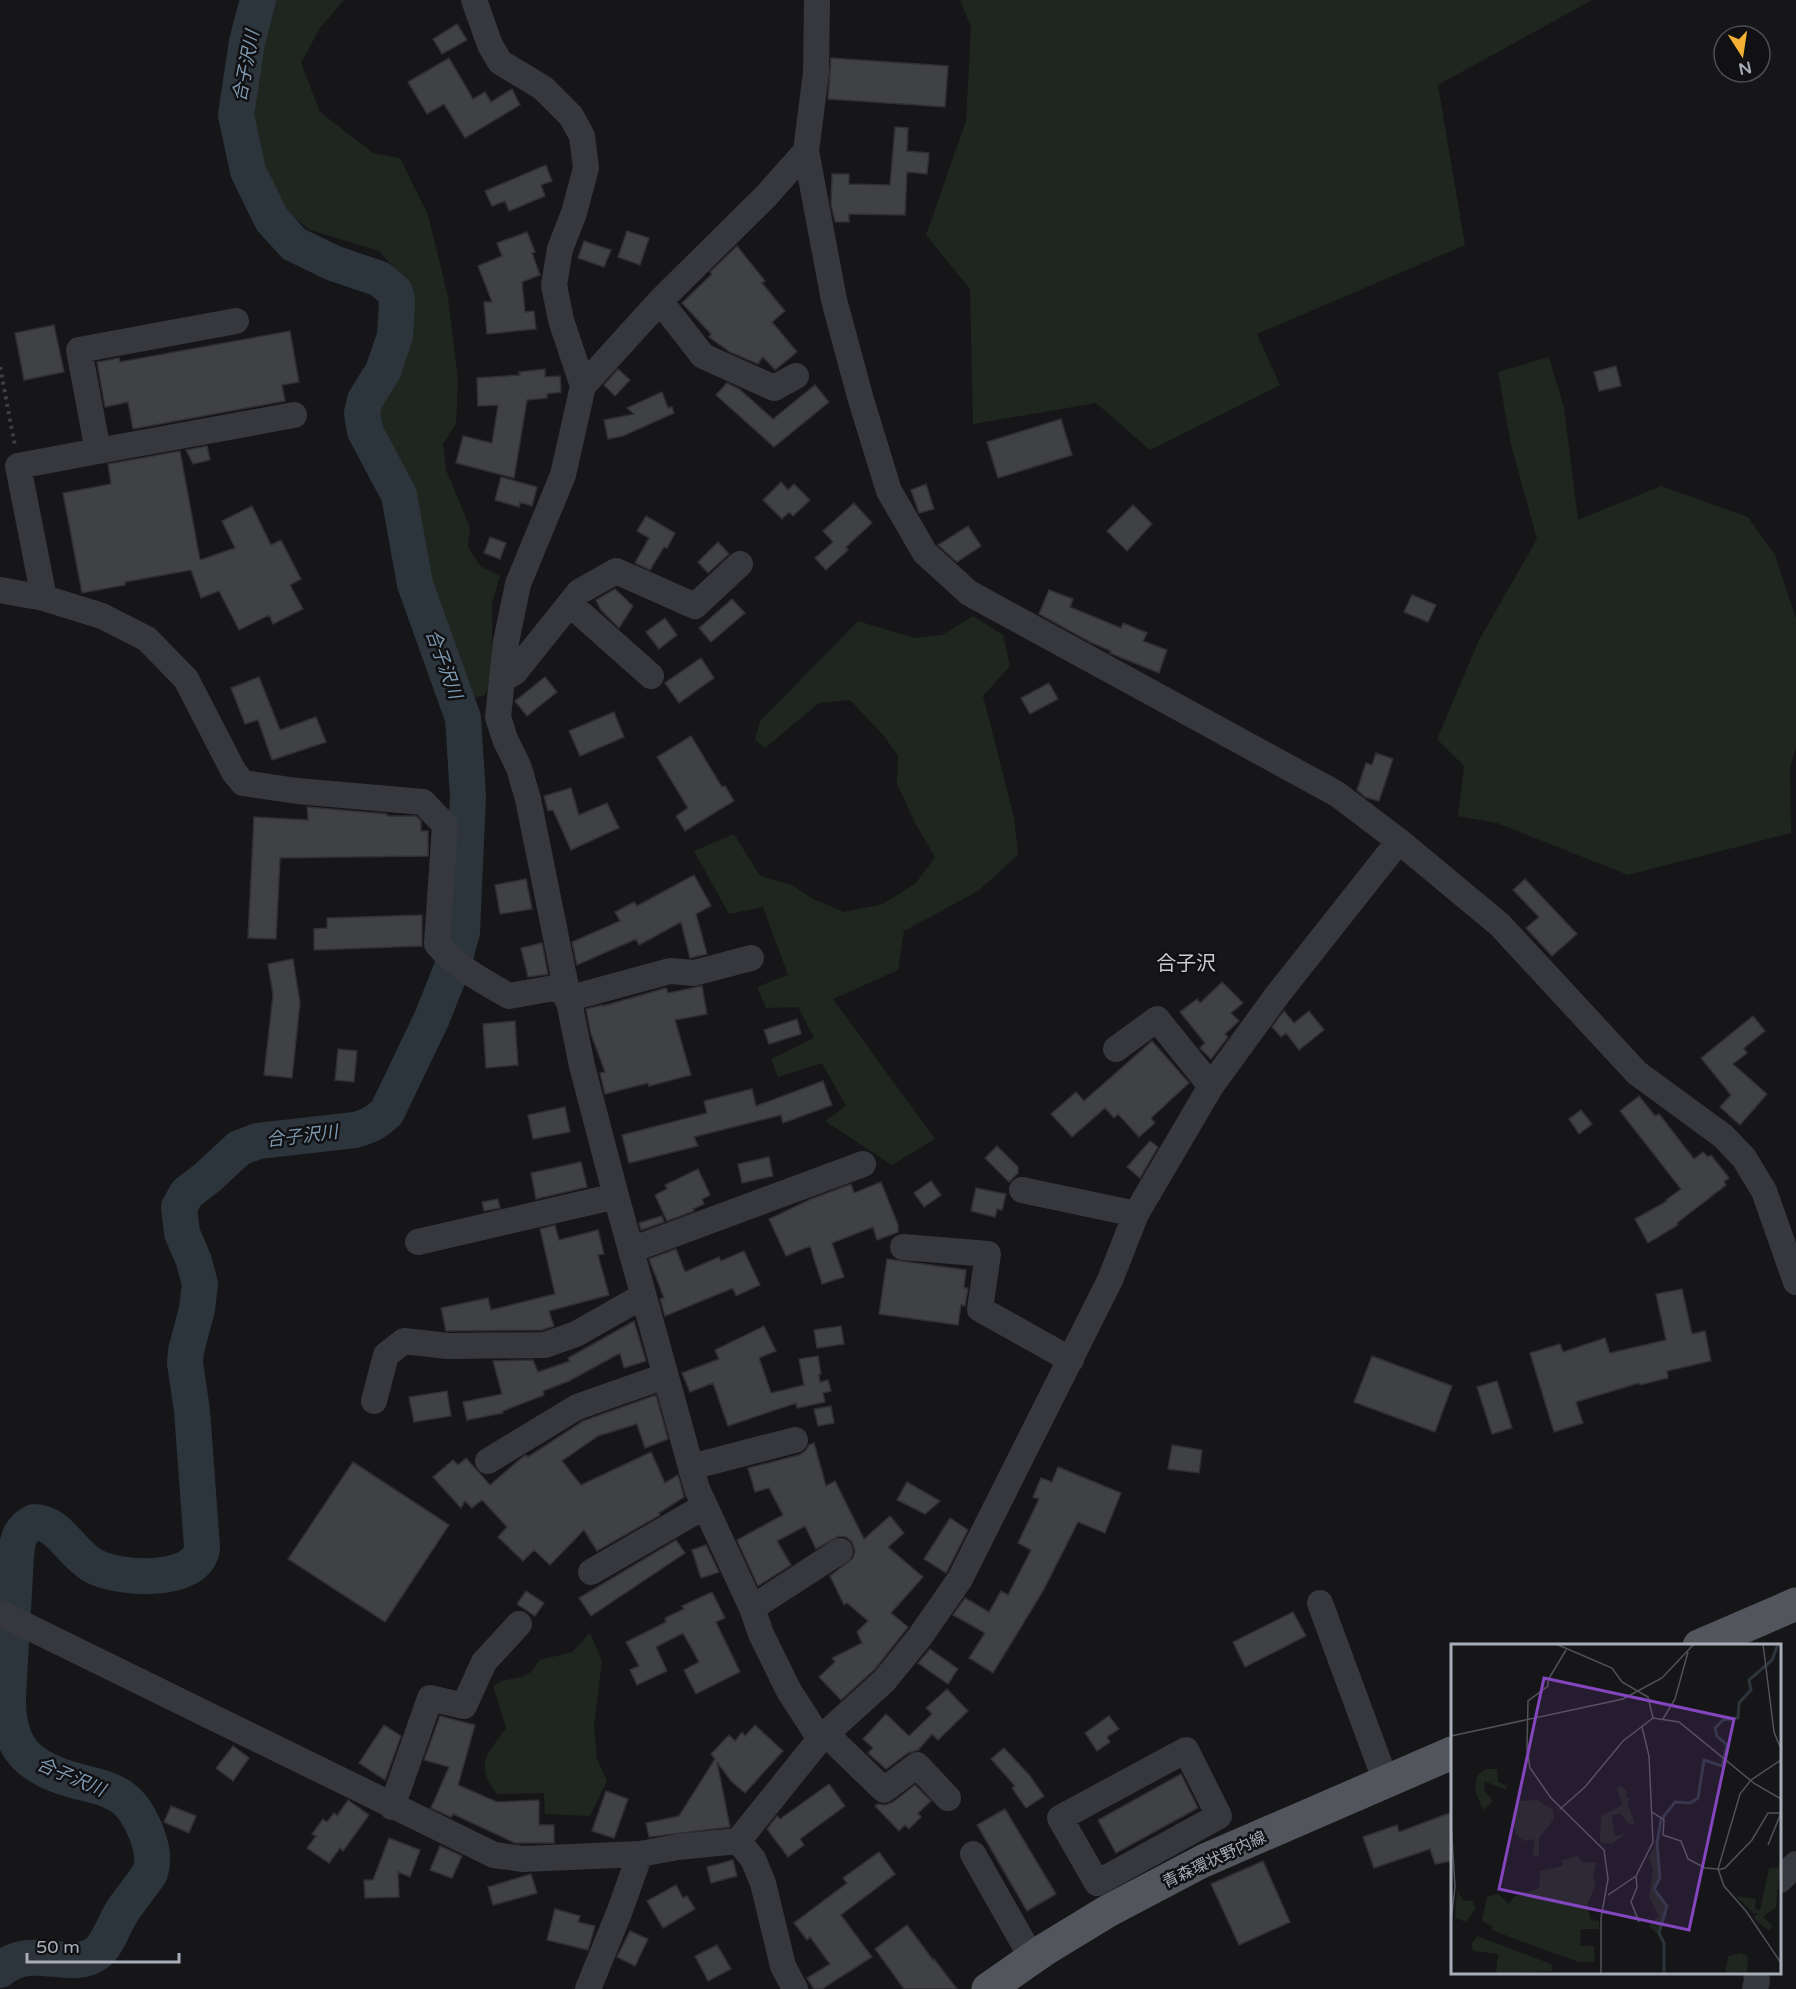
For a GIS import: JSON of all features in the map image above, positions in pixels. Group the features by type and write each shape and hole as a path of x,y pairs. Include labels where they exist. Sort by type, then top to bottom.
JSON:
{"main road":[{"path":"1704,1644 1796,1604"},
{"name":"青森環状野内線","path":"988,1989 1032,1958 1122,1887 1203,1861 1451,1753"}],"street":[{"path":"474,0 490,45 500,62 543,88 571,116 582,136 586,168 574,213 560,249 554,285 561,320 583,386"},
{"path":"817,0 816,74 806,151 834,300 889,491 925,553 969,593 1337,794 1399,841 1500,925 1637,1073 1723,1136 1744,1158 1764,1191 1796,1282"},
{"path":"806,151 767,195 660,301 583,386 563,475 518,584 506,642 498,717 505,739 519,768 528,799 582,1066 665,1376 691,1467 705,1506 752,1608 761,1634 789,1691 823,1736 884,1790 917,1765 948,1798"},
{"path":"660,301 703,356 774,388 796,376"},
{"path":"98,451 79,350 236,321"},
{"path":"44,598 18,466 294,415"},
{"path":"502,679 515,672 579,592 616,571 695,606 740,564"},
{"path":"0,590 44,598 102,616 147,639 186,679 234,772 243,783 297,791 423,802 445,825 437,944 480,979 509,996 566,992 670,971 694,973 751,958"},
{"path":"570,604 651,676"},
{"path":"0,1613 494,1855 523,1859 640,1854 678,1847 738,1841 823,1736 884,1680 919,1638 960,1579 1110,1280 1136,1214 1211,1086 1278,994 1399,841"},
{"path":"1116,1049 1157,1018 1211,1086"},
{"path":"630,1250 863,1164"},
{"path":"1022,1190 1136,1214"},
{"path":"418,1242 616,1197"},
{"path":"903,1247 988,1254 980,1309 1071,1360"},
{"path":"374,1401 386,1355 404,1341 448,1346 545,1345 576,1334 643,1296"},
{"path":"488,1461 577,1407 665,1376"},
{"path":"691,1467 795,1440"},
{"path":"591,1572 705,1506"},
{"path":"752,1608 840,1551"},
{"path":"1320,1603 1386,1782"},
{"path":"392,1807 430,1698 464,1706 484,1662 519,1624"},
{"path":"1186,1750 1219,1816 1122,1887 1097,1883 1060,1818 1186,1750"},
{"path":"738,1841 753,1859 763,1883 783,1966 795,1989"},
{"path":"588,1989 640,1854"},
{"path":"974,1854 1032,1958"},
{"path":"1781,1878 1796,1864"},
{"path":"1755,1989 1756,1974"}],"path":[{"path":"0,367 18,466"}],"shaded area":[{"path":"273,0 344,0 320,28 301,63 320,112 373,153 400,158 428,215 448,297 458,381 456,424 443,444 446,470 470,527 468,547 480,566 500,576 492,603 492,680 485,695 472,698 454,659 421,563 397,477 371,438 372,401 390,378 407,346 410,286 379,251 310,230 281,208 265,173 248,107 254,50"},
{"path":"960,0 1592,0 1438,85 1465,245 1257,334 1280,385 1150,450 1096,403 973,424 970,289 926,235 966,121 971,27"},
{"path":"1549,357 1564,408 1578,520 1661,486 1748,517 1775,555 1796,618 1796,748 1790,767 1791,833 1628,875 1497,823 1458,816 1464,766 1437,739 1479,640 1537,539 1511,445 1498,372"},
{"path":"973,616 1003,635 1010,666 983,696 1014,817 1018,855 978,891 904,931 898,970 833,999 935,1139 892,1165 825,1121 846,1106 822,1063 778,1077 771,1059 814,1038 798,1007 766,1008 757,987 788,975 763,907 729,914 694,851 734,834 760,876 792,885 813,899 844,912 883,904 916,883 935,857 915,823 897,784 898,756 884,736 850,700 819,703 765,748 755,740 760,721 858,621 914,638 942,635"},
{"path":"590,1633 602,1661 594,1726 597,1759 607,1781 590,1816 545,1814 544,1793 497,1794 486,1775 486,1760 493,1745 506,1728 493,1686 531,1672 540,1660 572,1652"}],"building":[{"path":"457,24 467,40 442,54 433,39"},
{"path":"449,58 473,99 485,92 491,102 512,89 520,105 465,138 444,104 427,114 408,82"},
{"path":"831,58 948,66 945,107 828,99"},
{"path":"895,127 908,128 907,151 929,153 927,174 907,172 905,215 849,214 849,222 835,222 831,204 832,174 849,174 849,184 890,185"},
{"path":"546,165 552,181 541,185 545,196 509,211 505,201 492,206 485,191"},
{"path":"627,231 649,238 640,265 618,257"},
{"path":"527,232 535,252 532,253 540,275 522,282 525,312 534,311 536,329 487,334 484,302 492,302 478,266 502,256 497,243"},
{"path":"584,241 611,250 604,267 578,258"},
{"path":"737,246 765,281 762,283 785,311 772,322 797,352 775,370 763,357 758,364 730,352 709,337 711,334 682,303"},
{"path":"54,325 64,372 24,380 15,333"},
{"path":"290,331 299,382 282,385 285,401 133,429 128,402 105,407 97,362 119,358 120,362"},
{"path":"1616,366 1621,386 1599,391 1594,372"},
{"path":"545,369 545,377 560,376 561,392 547,394 547,398 527,400 514,478 456,463 463,436 492,443 498,405 478,406 477,378 520,375 519,372"},
{"path":"618,369 630,380 615,396 604,385"},
{"path":"727,383 739,389 773,419 815,385 829,402 774,447 716,395"},
{"path":"662,392 668,408 672,407 674,413 623,436 608,439 604,420 634,414 627,408"},
{"path":"1061,419 1072,455 998,478 987,442"},
{"path":"207,446 210,460 193,464 186,450"},
{"path":"180,451 200,560 235,548 222,521 252,506 271,545 281,540 301,579 290,585 303,609 273,624 269,615 239,630 219,591 201,598 191,570 125,582 125,585 82,593 63,493 111,484 108,464"},
{"path":"501,477 537,487 532,506 520,502 519,507 495,500"},
{"path":"781,482 788,490 794,484 810,500 793,516 789,512 782,519 763,500"},
{"path":"926,484 934,509 919,513 911,490"},
{"path":"854,503 872,523 826,570 815,558 833,542 823,531"},
{"path":"1133,505 1152,524 1127,551 1107,531"},
{"path":"646,516 675,533 650,570 635,563 649,538 637,531"},
{"path":"968,526 981,546 957,562 938,545"},
{"path":"490,537 506,543 500,559 484,553"},
{"path":"718,542 729,554 708,573 698,562"},
{"path":"615,589 633,606 619,628 601,610 596,600"},
{"path":"1049,590 1073,599 1070,607 1121,628 1123,623 1147,633 1143,641 1167,650 1159,673 1110,653 1111,651 1039,614"},
{"path":"1412,595 1436,605 1428,622 1404,612"},
{"path":"732,599 745,613 711,642 699,628"},
{"path":"665,618 677,635 659,649 646,632"},
{"path":"701,658 714,678 679,703 665,683"},
{"path":"259,677 280,730 316,717 326,742 272,760 258,720 245,724 231,688"},
{"path":"545,677 557,692 527,716 515,701"},
{"path":"1049,683 1058,699 1030,714 1021,698"},
{"path":"614,712 624,737 580,756 569,731"},
{"path":"691,736 722,787 725,786 734,801 685,831 676,816 688,808 657,757"},
{"path":"1376,753 1393,759 1379,801 1365,797 1357,790 1366,763 1372,765"},
{"path":"571,788 579,815 607,803 619,828 571,850 553,810 548,811 544,796"},
{"path":"307,807 387,814 387,816 416,816 421,821 421,831 428,831 428,856 280,858 276,939 248,938 254,817 308,820"},
{"path":"694,875 711,906 696,914 707,954 690,958 681,922 639,945 636,939 577,965 572,942 620,921 615,912 634,902 637,906"},
{"path":"526,879 532,909 500,914 495,885"},
{"path":"1525,879 1577,934 1552,956 1526,928 1539,917 1513,890"},
{"path":"422,915 422,946 314,950 314,929 327,928 327,918"},
{"path":"542,943 548,974 528,977 521,948"},
{"path":"293,959 300,1003 292,1078 264,1075 273,995 268,964"},
{"path":"1222,982 1243,1003 1231,1013 1239,1021 1225,1034 1228,1037 1211,1059 1200,1048 1205,1043 1180,1012 1197,999 1200,1003"},
{"path":"702,986 707,1014 675,1020 691,1075 605,1094 600,1073 605,1072 591,1034 586,1009 666,988 668,993"},
{"path":"1284,1011 1294,1023 1309,1011 1324,1030 1299,1050 1286,1033 1281,1037 1272,1027"},
{"path":"1753,1016 1765,1031 1744,1048 1747,1053 1733,1064 1767,1094 1740,1125 1720,1107 1731,1095 1701,1058"},
{"path":"797,1019 801,1034 769,1044 764,1030"},
{"path":"515,1021 518,1065 486,1068 483,1024"},
{"path":"1152,1041 1189,1083 1151,1118 1155,1123 1139,1137 1118,1114 1114,1118 1105,1108 1072,1137 1051,1114 1076,1092 1084,1101"},
{"path":"338,1049 357,1051 354,1082 335,1080"},
{"path":"823,1081 832,1105 783,1123 781,1115 694,1137 698,1146 629,1163 622,1135 707,1113 704,1101 752,1089 756,1106"},
{"path":"1639,1096 1655,1116 1659,1114 1694,1159 1703,1152 1708,1157 1711,1155 1729,1178 1724,1182 1726,1185 1677,1223 1678,1225 1648,1243 1635,1219 1667,1201 1681,1189 1620,1111"},
{"path":"565,1107 570,1132 533,1139 528,1115"},
{"path":"1581,1110 1592,1124 1579,1134 1569,1119"},
{"path":"1150,1141 1158,1147 1140,1178 1127,1167"},
{"path":"997,1146 1018,1167 1018,1173 1009,1182 985,1158"},
{"path":"769,1157 773,1176 742,1183 738,1164"},
{"path":"581,1162 587,1187 536,1199 531,1173"},
{"path":"698,1169 710,1195 702,1199 704,1204 693,1209 694,1211 667,1221 655,1195 667,1189 665,1185"},
{"path":"931,1181 941,1195 924,1207 914,1193"},
{"path":"881,1182 898,1225 898,1232 877,1240 873,1227 832,1243 844,1277 822,1284 810,1246 786,1256 769,1219 811,1199 851,1184 854,1193"},
{"path":"976,1188 1006,1194 1002,1210 997,1209 995,1217 971,1211"},
{"path":"498,1199 500,1208 484,1211 482,1202"},
{"path":"662,1216 664,1222 641,1230 639,1223"},
{"path":"555,1225 559,1240 598,1230 604,1254 598,1255 609,1295 549,1311 554,1326 542,1330 446,1331 441,1308 488,1298 491,1310 555,1294 540,1229"},
{"path":"676,1249 685,1272 719,1257 721,1261 744,1251 760,1285 736,1296 733,1288 665,1316 660,1299 664,1298 649,1259"},
{"path":"887,1259 966,1270 964,1288 968,1288 965,1306 961,1305 958,1325 879,1314"},
{"path":"1682,1289 1692,1334 1705,1331 1711,1361 1667,1371 1668,1378 1640,1385 1639,1383 1576,1402 1583,1423 1554,1432 1530,1353 1560,1344 1563,1352 1605,1338 1610,1353 1666,1340 1656,1294"},
{"path":"634,1321 646,1361 624,1368 620,1353 569,1381 543,1391 544,1395 503,1411 503,1413 467,1420 463,1402 502,1394 493,1361 533,1360 538,1372 570,1361 568,1358"},
{"path":"764,1326 776,1351 759,1358 771,1393 804,1385 799,1359 818,1356 820,1382 828,1380 831,1391 823,1393 825,1402 797,1408 796,1403 728,1426 713,1383 690,1392 682,1373 719,1359 715,1350"},
{"path":"841,1326 844,1344 817,1348 814,1330"},
{"path":"1372,1356 1452,1386 1435,1432 1354,1402"},
{"path":"1497,1381 1512,1428 1492,1434 1477,1387"},
{"path":"447,1391 451,1416 414,1422 409,1397"},
{"path":"656,1395 668,1439 645,1448 637,1424 598,1436 562,1461 581,1485 651,1452 665,1483 678,1475 684,1497 659,1513 660,1515 597,1551 584,1530 550,1565 534,1550 523,1561 498,1537 507,1527 482,1500 472,1508 465,1501 461,1508 433,1477 453,1460 458,1465 466,1458 490,1485 526,1455 528,1457 583,1421"},
{"path":"831,1406 834,1423 818,1426 814,1409"},
{"path":"814,1443 826,1486 835,1481 864,1539 890,1516 904,1533 888,1547 923,1577 891,1613 908,1627 875,1669 841,1700 819,1677 835,1662 832,1658 862,1643 857,1632 868,1621 847,1603 844,1605 830,1576 853,1558 855,1551 852,1542 846,1537 839,1536 816,1549 805,1526 777,1541 791,1565 758,1586 737,1540 783,1515 769,1488 755,1492 748,1468 799,1455"},
{"path":"1172,1445 1202,1450 1199,1473 1168,1469"},
{"path":"353,1462 449,1525 385,1622 288,1559"},
{"path":"1058,1467 1121,1493 1105,1533 1078,1522 1043,1591 993,1673 969,1658 985,1633 953,1615 965,1598 989,1612 1001,1591 1008,1595 1031,1550 1018,1543 1039,1499 1033,1497 1041,1478 1052,1482"},
{"path":"907,1482 940,1501 925,1514 897,1500"},
{"path":"950,1518 968,1530 946,1573 924,1559"},
{"path":"676,1540 685,1553 591,1616 579,1598"},
{"path":"706,1545 719,1572 701,1578 692,1550"},
{"path":"526,1591 544,1603 535,1616 517,1604"},
{"path":"712,1592 725,1618 716,1622 740,1672 696,1694 684,1670 699,1662 683,1633 656,1647 667,1671 637,1685 630,1670 639,1666 626,1642 666,1622 665,1618 684,1609 682,1606"},
{"path":"1293,1612 1306,1636 1245,1667 1233,1642"},
{"path":"930,1649 958,1669 948,1684 918,1663"},
{"path":"947,1689 968,1711 938,1740 932,1734 918,1750 908,1753 886,1769 868,1753 873,1748 863,1739 886,1714 909,1736 932,1714 926,1708"},
{"path":"440,1716 475,1725 458,1785 497,1802 539,1800 539,1825 554,1825 554,1843 515,1843 453,1814 451,1817 431,1808 449,1767 424,1760"},
{"path":"1109,1716 1119,1729 1107,1737 1110,1742 1097,1751 1085,1733"},
{"path":"384,1725 401,1736 385,1780 359,1763"},
{"path":"755,1725 783,1751 745,1793 731,1781 717,1762 730,1827 649,1837 646,1823 679,1816 715,1759 711,1754 729,1735 735,1741 742,1732 745,1736"},
{"path":"233,1746 249,1758 233,1781 216,1768"},
{"path":"1004,1748 1030,1776 1044,1796 1026,1808 1012,1788 1015,1786 991,1759"},
{"path":"1181,1774 1198,1808 1116,1853 1098,1820"},
{"path":"829,1784 845,1806 800,1839 804,1845 788,1857 767,1829 777,1816 780,1819"},
{"path":"915,1785 931,1801 918,1813 921,1817 909,1829 905,1825 899,1831 875,1806 893,1802"},
{"path":"606,1791 628,1799 614,1838 592,1831"},
{"path":"348,1800 369,1815 343,1851 340,1848 329,1863 307,1848 316,1836 312,1834 323,1819 327,1822 334,1813 337,1816"},
{"path":"171,1806 196,1816 189,1833 164,1822"},
{"path":"1005,1809 1056,1894 1027,1911 977,1825"},
{"path":"1451,1812 1451,1861 1435,1864 1430,1849 1374,1868 1363,1837 1397,1825 1399,1832"},
{"path":"389,1838 420,1850 410,1877 398,1872 399,1897 365,1898 364,1880 373,1880"},
{"path":"440,1846 462,1856 452,1878 430,1870"},
{"path":"879,1852 895,1874 841,1915 872,1957 822,1989 814,1989 807,1978 830,1964 810,1937 807,1940 794,1923 847,1883 843,1878"},
{"path":"733,1860 737,1876 711,1883 707,1867"},
{"path":"1263,1861 1290,1922 1239,1945 1211,1884"},
{"path":"531,1874 537,1893 493,1905 488,1887"},
{"path":"676,1885 683,1898 687,1896 695,1909 663,1928 647,1901"},
{"path":"555,1909 580,1916 578,1922 595,1926 588,1950 547,1940"},
{"path":"907,1925 957,1989 904,1989 875,1949"},
{"path":"630,1931 648,1939 635,1966 617,1957"},
{"path":"717,1945 731,1969 708,1981 695,1956"}],"waterway":[{"name":"合子沢川","path":"0,1970 12,1962 25,1958 75,1960 97,1953 105,1944 123,1910 150,1873 152,1862 151,1847 146,1832 137,1813 127,1801 108,1790 47,1770 34,1763 17,1743 12,1730 8,1695 16,1557 20,1536 25,1528 34,1522 43,1523 58,1532 77,1553 92,1565 119,1574 155,1576 172,1573 187,1568 197,1559 202,1547 192,1411 185,1363 200,1284 194,1261 182,1233 179,1207 187,1193 239,1148 258,1141 355,1130 372,1123 387,1112 432,1018 453,965 462,932 468,796 463,718 415,584 399,495 365,431 362,413 365,400 383,371 395,336 397,302 395,292 380,279 333,263 294,244 272,220 248,171 236,115 247,42 258,0"}],"district":[{"name":"合子沢","path":"1186,963"}]}
